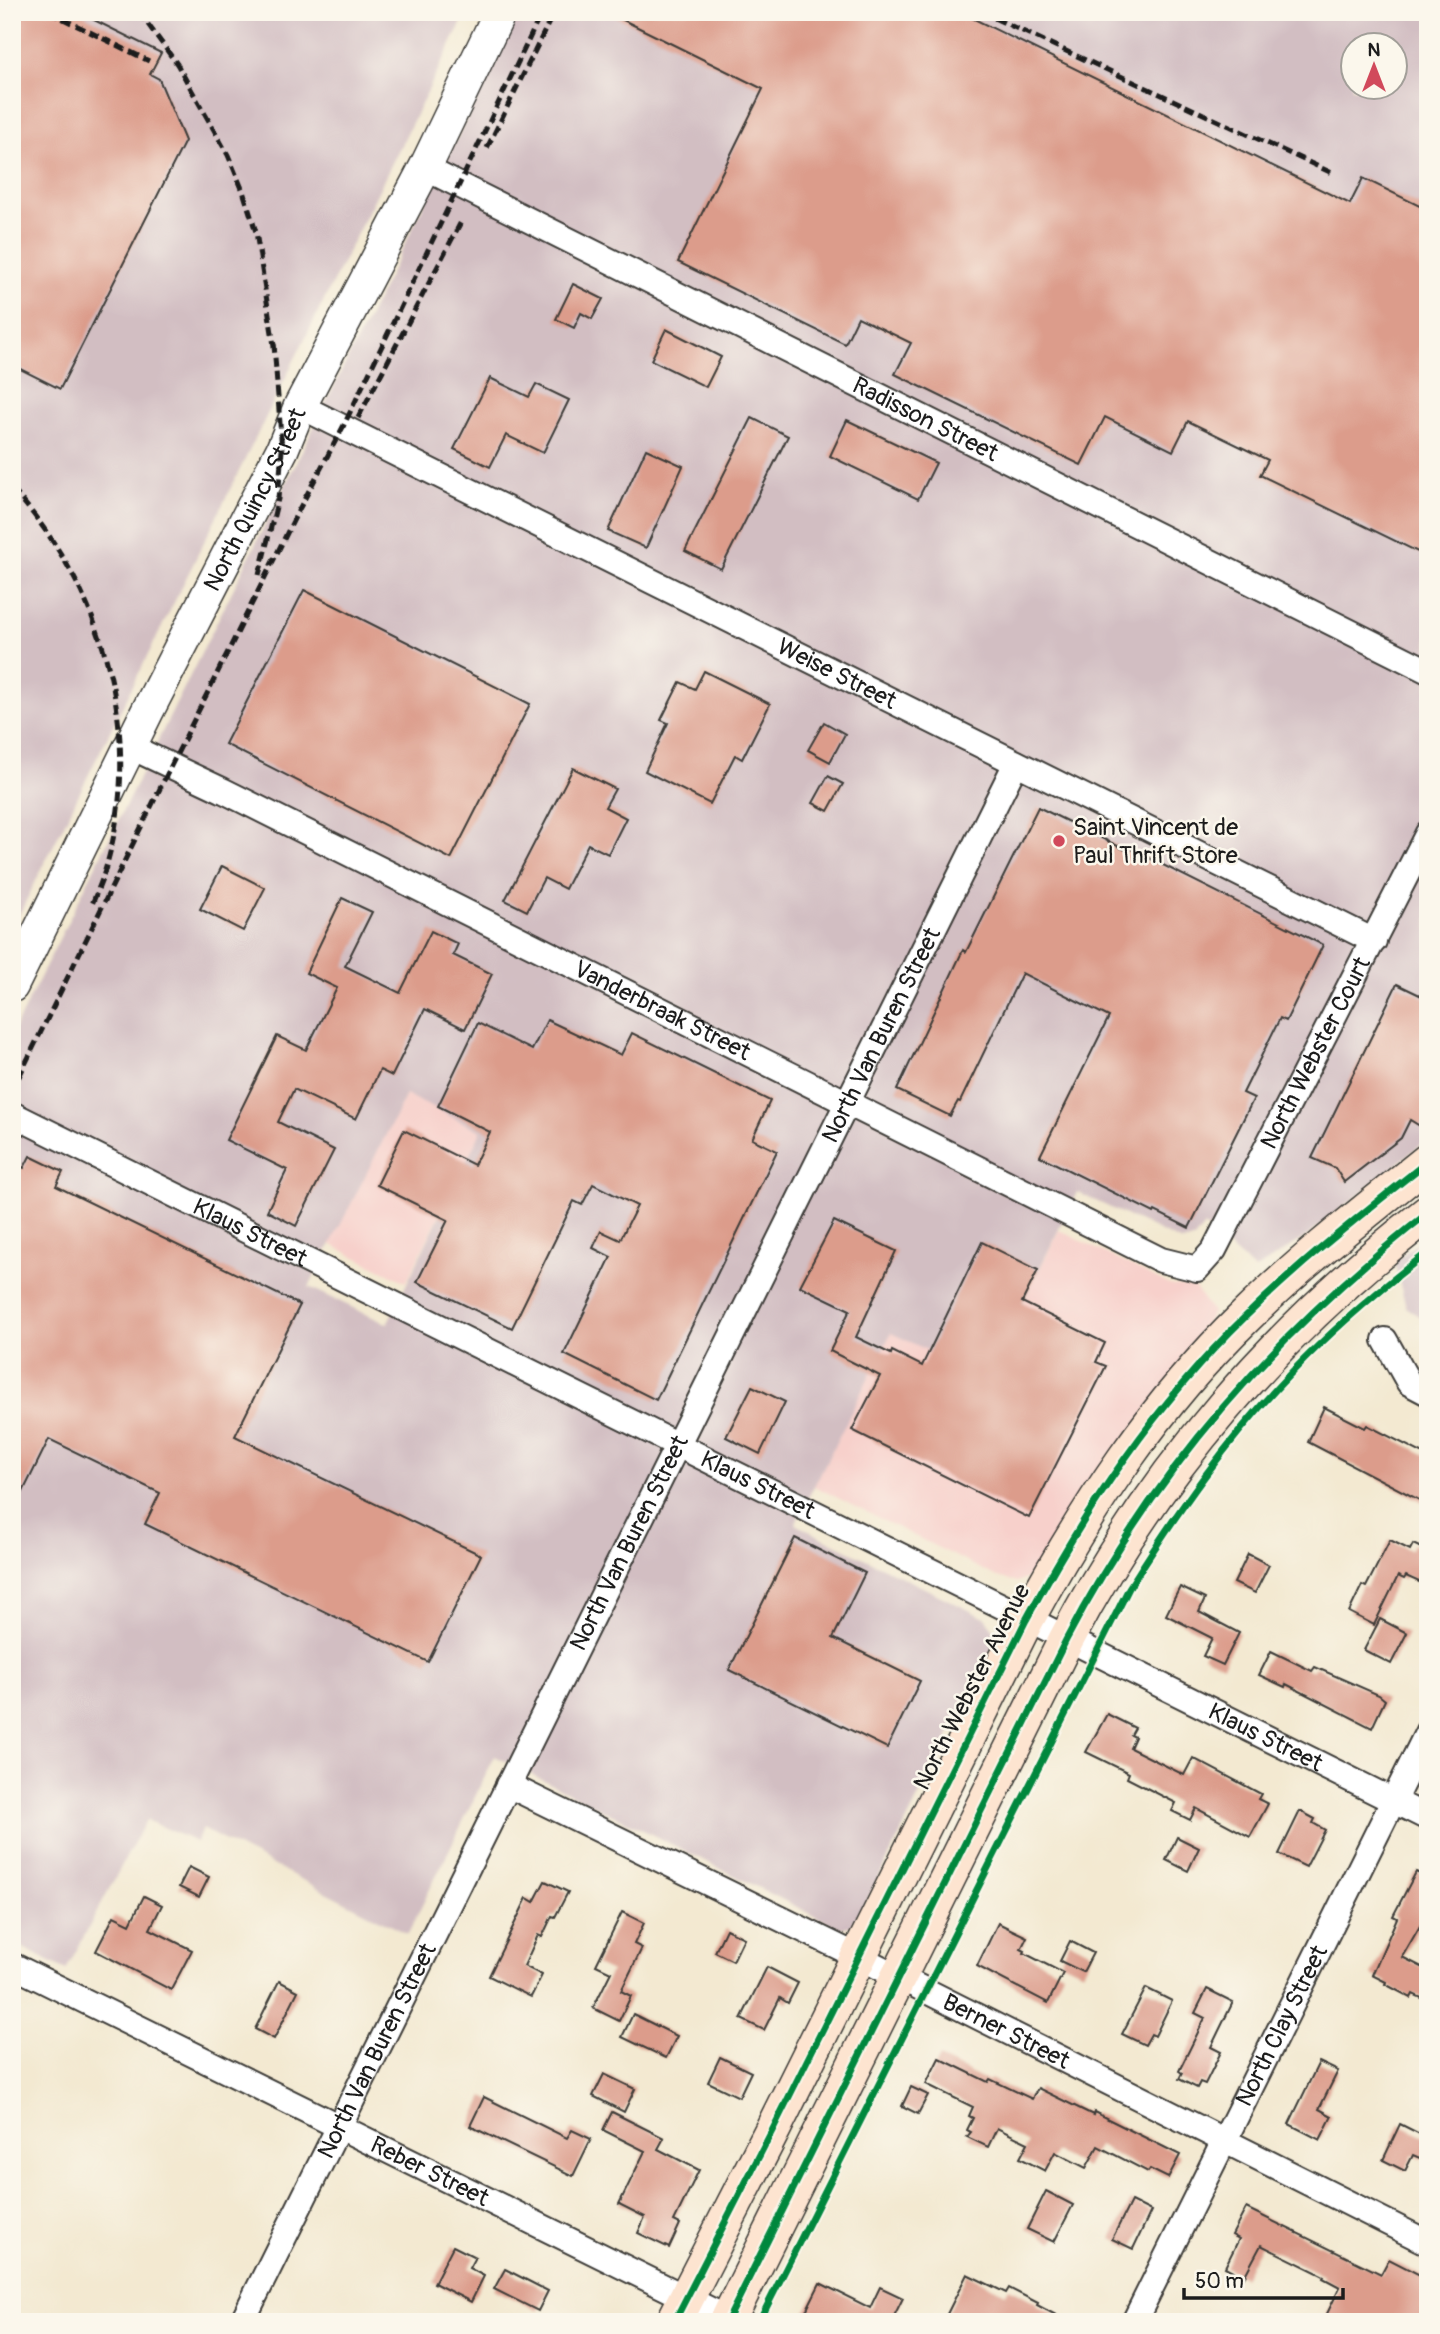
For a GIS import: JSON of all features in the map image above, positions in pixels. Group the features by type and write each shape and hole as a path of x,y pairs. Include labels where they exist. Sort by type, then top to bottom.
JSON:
{"main road":[{"name":"North Webster Avenue","path":"680,2309 1060,1556 1152,1420 1196,1368 1247,1314 1428,1161"},
{"path":"731,2321 1066,1640 1123,1540 1209,1423 1283,1340 1364,1264 1428,1213"}],"street":[{"name":"North Quincy Street","path":"12,986 282,450 300,406 425,168 500,12"},
{"name":"Radisson Street","path":"425,168 1428,671"},
{"name":"Weise Street","path":"300,406 1374,941"},
{"name":"Vanderbraak Street","path":"131,747 1161,1260 1197,1269"},
{"name":"North Van Buren Street","path":"242,2322 1016,763"},
{"name":"North Webster Court","path":"1197,1269 1214,1251 1428,833"},
{"name":"Klaus Street","path":"12,1114 1428,1818"},
{"path":"1385,1340 1409,1383 1428,1393"},
{"name":"North Clay Street","path":"1134,2322 1428,1731"},
{"name":"Berner Street","path":"508,1785 899,1977 1428,2243"},
{"name":"Reber Street","path":"12,1965 338,2127 680,2309 731,2321"}],"shaded area":[{"path":"12,12 467,12 12,929"},
{"path":"520,12 1428,12 1428,1139 1307,1236 1255,1270 1204,1226 1194,1239 1182,1242 1077,1192 986,1378 891,1333 795,1524 985,1618 994,1630 995,1637 992,1649 889,1857 862,1911 851,1926 841,1928 831,1924 495,1756 408,1934 202,1829 196,1842 146,1820 66,1970 12,1942 12,1034","holes":["406,1095 481,1131 387,1324 309,1287"]},
{"path":"406,1095 482,1130 406,1282 330,1244"},
{"path":"1059,1230 1167,1284 1194,1287 1212,1312 1198,1340 1031,1576 1017,1583 995,1576 814,1486 891,1332 986,1378"},
{"path":"1428,1234 1428,1326 1421,1317 1406,1307 1394,1262"}],"building":[{"path":"12,12 78,12 161,53 150,74 159,79 185,141 60,389 12,365"},
{"path":"607,12 960,12 1350,204 1363,178 1428,210 1428,557 1260,475 1268,460 1188,421 1173,451 1105,417 1081,465 895,374 911,343 858,317 845,344 678,262 763,89"},
{"path":"573,284 603,299 592,319 581,313 574,328 556,319"},
{"path":"666,329 721,357 706,387 651,360"},
{"path":"490,378 529,397 536,384 569,400 543,453 506,435 490,467 454,449"},
{"path":"752,418 788,436 721,569 685,551"},
{"path":"847,420 936,463 918,499 830,456"},
{"path":"646,449 683,466 646,548 608,531"},
{"path":"304,590 530,704 451,859 225,744"},
{"path":"704,671 770,704 742,759 735,755 710,804 645,771 668,723 661,720 680,682 695,689"},
{"path":"824,722 845,734 830,762 808,750"},
{"path":"573,768 615,789 605,807 626,818 608,854 588,844 565,889 544,878 527,911 505,900"},
{"path":"828,776 843,784 828,811 813,803"},
{"path":"1038,807 1128,851 1129,848 1323,945 1286,1021 1280,1018 1243,1093 1254,1098 1189,1228 1040,1156 1109,1017 1022,973 960,1102 958,1101 950,1116 897,1090 963,950 966,952"},
{"path":"222,866 265,888 243,931 200,909"},
{"path":"342,898 372,912 345,966 400,993 431,931 458,944 453,955 492,974 465,1029 425,1009 392,1076 380,1070 356,1119 294,1089 278,1122 334,1150 296,1226 267,1211 287,1170 226,1140 277,1036 306,1050 337,988 306,973"},
{"path":"1397,984 1428,999 1428,1120 1420,1126 1410,1120 1401,1138 1344,1182 1335,1168 1312,1158"},
{"path":"547,1020 621,1055 632,1033 770,1101 752,1139 777,1151 656,1400 564,1354 611,1257 593,1248 601,1231 620,1240 637,1206 593,1184 582,1205 574,1201 512,1328 417,1282 448,1220 377,1185 404,1130 474,1165 490,1132 438,1106 478,1023 532,1050"},
{"path":"30,1156 63,1172 56,1186 300,1305 235,1436 481,1555 428,1662 145,1524 160,1493 49,1439 12,1514 12,1162 24,1168"},
{"path":"834,1221 896,1251 856,1337 891,1354 892,1351 922,1366 982,1242 1038,1270 1022,1302 1105,1343 1096,1362 1106,1366 1029,1518 852,1430 880,1376 830,1351 850,1310 800,1286"},
{"path":"752,1386 785,1402 760,1454 726,1437"},
{"path":"1324,1407 1428,1456 1428,1493 1423,1502 1308,1442"},
{"path":"795,1538 865,1573 833,1638 920,1681 887,1748 729,1670"},
{"path":"1390,1540 1410,1550 1413,1544 1428,1551 1428,1586 1406,1576 1404,1579 1398,1576 1374,1625 1349,1612 1362,1585 1366,1587"},
{"path":"1248,1554 1269,1565 1255,1593 1234,1583"},
{"path":"1180,1587 1205,1599 1199,1612 1239,1633 1223,1665 1203,1656 1212,1638 1166,1615"},
{"path":"1380,1619 1407,1633 1391,1664 1364,1650"},
{"path":"1271,1651 1312,1671 1315,1667 1379,1695 1385,1700 1372,1728 1286,1684 1285,1687 1259,1675"},
{"path":"1107,1714 1135,1728 1131,1735 1135,1737 1130,1748 1184,1775 1193,1758 1261,1794 1258,1799 1268,1804 1250,1837 1196,1808 1190,1820 1172,1811 1176,1803 1127,1778 1129,1773 1086,1752"},
{"path":"1300,1811 1315,1819 1313,1823 1325,1830 1306,1867 1279,1854"},
{"path":"1177,1837 1199,1848 1188,1871 1166,1860"},
{"path":"189,1867 209,1877 199,1897 179,1887"},
{"path":"1416,1872 1428,1878 1428,1912 1402,1957 1428,1970 1428,2001 1413,1994 1411,1998 1372,1975 1397,1918 1393,1916"},
{"path":"545,1881 568,1892 542,1937 538,1935 524,1966 542,1975 531,1997 489,1976 527,1898 534,1902"},
{"path":"144,1896 162,1905 150,1929 192,1950 171,1990 96,1951 114,1916 130,1924"},
{"path":"622,1912 644,1923 634,1944 642,1948 621,1991 631,1996 619,2021 593,2008 611,1972 596,1965"},
{"path":"998,1923 1027,1937 1021,1949 1024,1953 1063,1973 1048,2003 977,1966"},
{"path":"726,1929 744,1938 733,1961 715,1952"},
{"path":"1070,1941 1093,1953 1083,1972 1060,1961"},
{"path":"767,1967 798,1983 788,2003 780,1998 764,2030 741,2019"},
{"path":"279,1981 298,1991 274,2039 255,2029"},
{"path":"1146,1988 1172,2001 1155,2036 1151,2034 1145,2045 1122,2034"},
{"path":"1207,1989 1233,2002 1211,2047 1221,2052 1205,2084 1200,2082 1197,2088 1179,2079 1182,2073 1179,2071 1205,2018 1195,2013"},
{"path":"633,2014 677,2036 666,2058 622,2037"},
{"path":"720,2057 751,2072 739,2097 708,2082"},
{"path":"939,2058 988,2082 990,2079 1032,2099 1038,2088 1093,2115 1094,2112 1180,2155 1168,2178 1150,2169 1148,2172 1098,2146 1086,2168 1055,2152 1045,2171 1020,2158 1028,2143 997,2128 988,2147 967,2137 971,2132 967,2130 973,2118 969,2116 973,2107 926,2084"},
{"path":"1319,2062 1338,2071 1319,2109 1332,2116 1320,2140 1289,2124"},
{"path":"604,2074 635,2089 624,2112 593,2096"},
{"path":"911,2087 928,2095 918,2114 902,2106"},
{"path":"484,2097 567,2138 572,2130 591,2139 573,2176 470,2126"},
{"path":"612,2112 664,2138 658,2149 699,2170 674,2221 680,2224 669,2248 638,2233 645,2217 619,2204 645,2151 603,2130"},
{"path":"1400,2124 1428,2138 1428,2147 1422,2159 1413,2155 1405,2171 1383,2160"},
{"path":"1046,2191 1073,2205 1054,2242 1027,2229"},
{"path":"1131,2201 1151,2211 1133,2249 1112,2239"},
{"path":"1246,2208 1381,2274 1389,2259 1428,2279 1428,2322 1323,2322 1340,2287 1323,2278 1324,2276 1261,2245 1244,2277 1225,2267 1239,2239 1232,2235"},
{"path":"453,2246 475,2257 469,2268 484,2276 471,2302 434,2283"},
{"path":"505,2269 548,2291 538,2311 494,2289"},
{"path":"967,2274 1006,2293 1009,2288 1069,2322 943,2322"},
{"path":"820,2283 870,2308 880,2287 903,2298 892,2320 896,2322 822,2322 805,2313"}],"railway":[{"path":"49,12 149,61"},
{"path":"139,12 177,64 228,155 243,191 256,232 275,352"},
{"path":"12,1091 297,513 343,427 542,12"},
{"path":"487,148 554,12"},
{"path":"981,12 1332,173"},
{"path":"358,418 462,220"},
{"path":"259,575 278,499 282,450 274,344"},
{"path":"12,489 44,529 71,572 92,618 108,666 118,716 121,767 117,817 106,867 91,907"}],"cycle path":[{"path":"674,2322 1026,1620 1098,1498 1124,1459 1182,1385 1246,1316 1335,1236 1428,1161"},
{"path":"727,2322 1066,1640 1101,1577 1139,1517 1180,1461 1270,1355 1372,1258 1428,1213"},
{"path":"759,2322 1129,1588 1205,1476 1269,1397 1341,1324 1428,1252"}],"place":[{"name":"Saint Vincent de Paul Thrift Store","path":"1059,841"}]}
